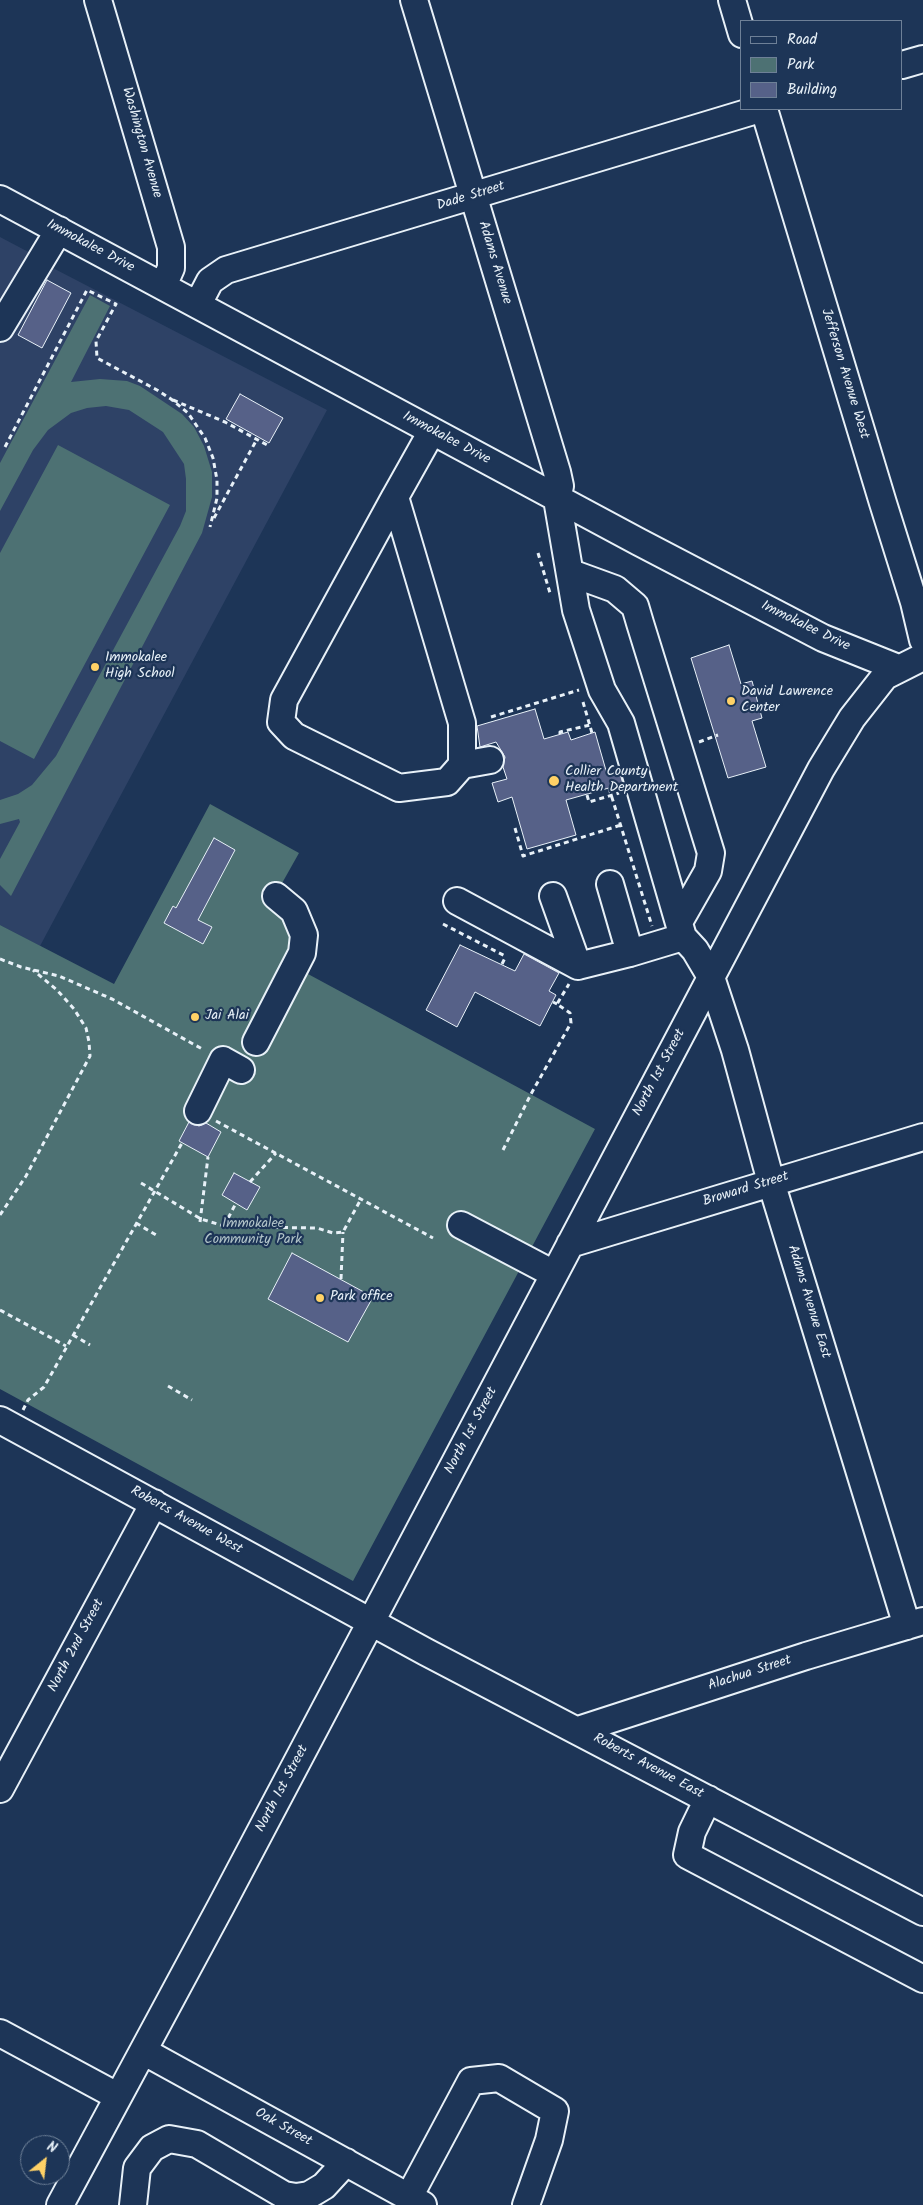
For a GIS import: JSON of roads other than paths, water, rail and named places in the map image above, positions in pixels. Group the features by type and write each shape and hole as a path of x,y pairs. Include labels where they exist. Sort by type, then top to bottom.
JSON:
{"street":[{"name":"Washington Avenue","path":"98,0 171,247 171,268 163,286"},
{"name":"Adams Avenue","path":"414,0 547,436 560,486 558,498 576,610 602,690 621,723 681,930"},
{"path":"732,0 740,27"},
{"path":"903,66 923,59"},
{"name":"Dade Street","path":"198,304 210,281 226,270 757,110"},
{"name":"Jefferson Avenue West","path":"764,110 914,602 923,640"},
{"name":"Immokalee Drive","path":"0,199 823,638 898,668"},
{"path":"0,328 59,230"},
{"path":"432,431 284,700 281,722 294,736 398,788 447,782 462,765 490,760"},
{"path":"395,497 462,723 462,765"},
{"path":"457,901 575,971 630,954 681,930 708,871 711,853 635,606 615,589 571,573"},
{"name":"North 1st Street","path":"60,2205 372,1622 821,769 847,725 885,676 923,657"},
{"path":"610,884 630,954"},
{"path":"256,1042 302,953 304,935 294,911 276,896"},
{"path":"553,896 575,971"},
{"name":"Adams Avenue East","path":"681,930 711,977 735,1050 772,1182 915,1624"},
{"path":"198,1111 232,1065"},
{"name":"Broward Street","path":"570,1244 923,1137"},
{"path":"461,1225 554,1274"},
{"name":"Roberts Avenue West","path":"10,1417 154,1503 372,1622"},
{"name":"North 2nd Street","path":"0,1789 154,1503"},
{"name":"Roberts Avenue East","path":"372,1622 923,1912"},
{"name":"Alachua Street","path":"578,1730 806,1656 915,1624"},
{"path":"708,1799 692,1832 687,1854 923,1979"},
{"path":"0,2033 117,2096"},
{"name":"Oak Street","path":"143,2051 416,2201"},
{"path":"416,2201 471,2081 498,2078 555,2111 549,2140 526,2205"},
{"path":"133,2205 138,2168 152,2148 169,2139 197,2144 284,2195 296,2198 309,2195 324,2186 346,2162"}],"place":[{"name":"Immokalee High School","path":"95,667"},
{"name":"David Lawrence Center","path":"731,701"},
{"name":"Collier County Health Department","path":"554,781"},
{"name":"Jai Alai","path":"195,1017"},
{"name":"Park office","path":"320,1298"}],"park label":[{"name":"Immokalee Community Park","path":"253,1234"}]}
